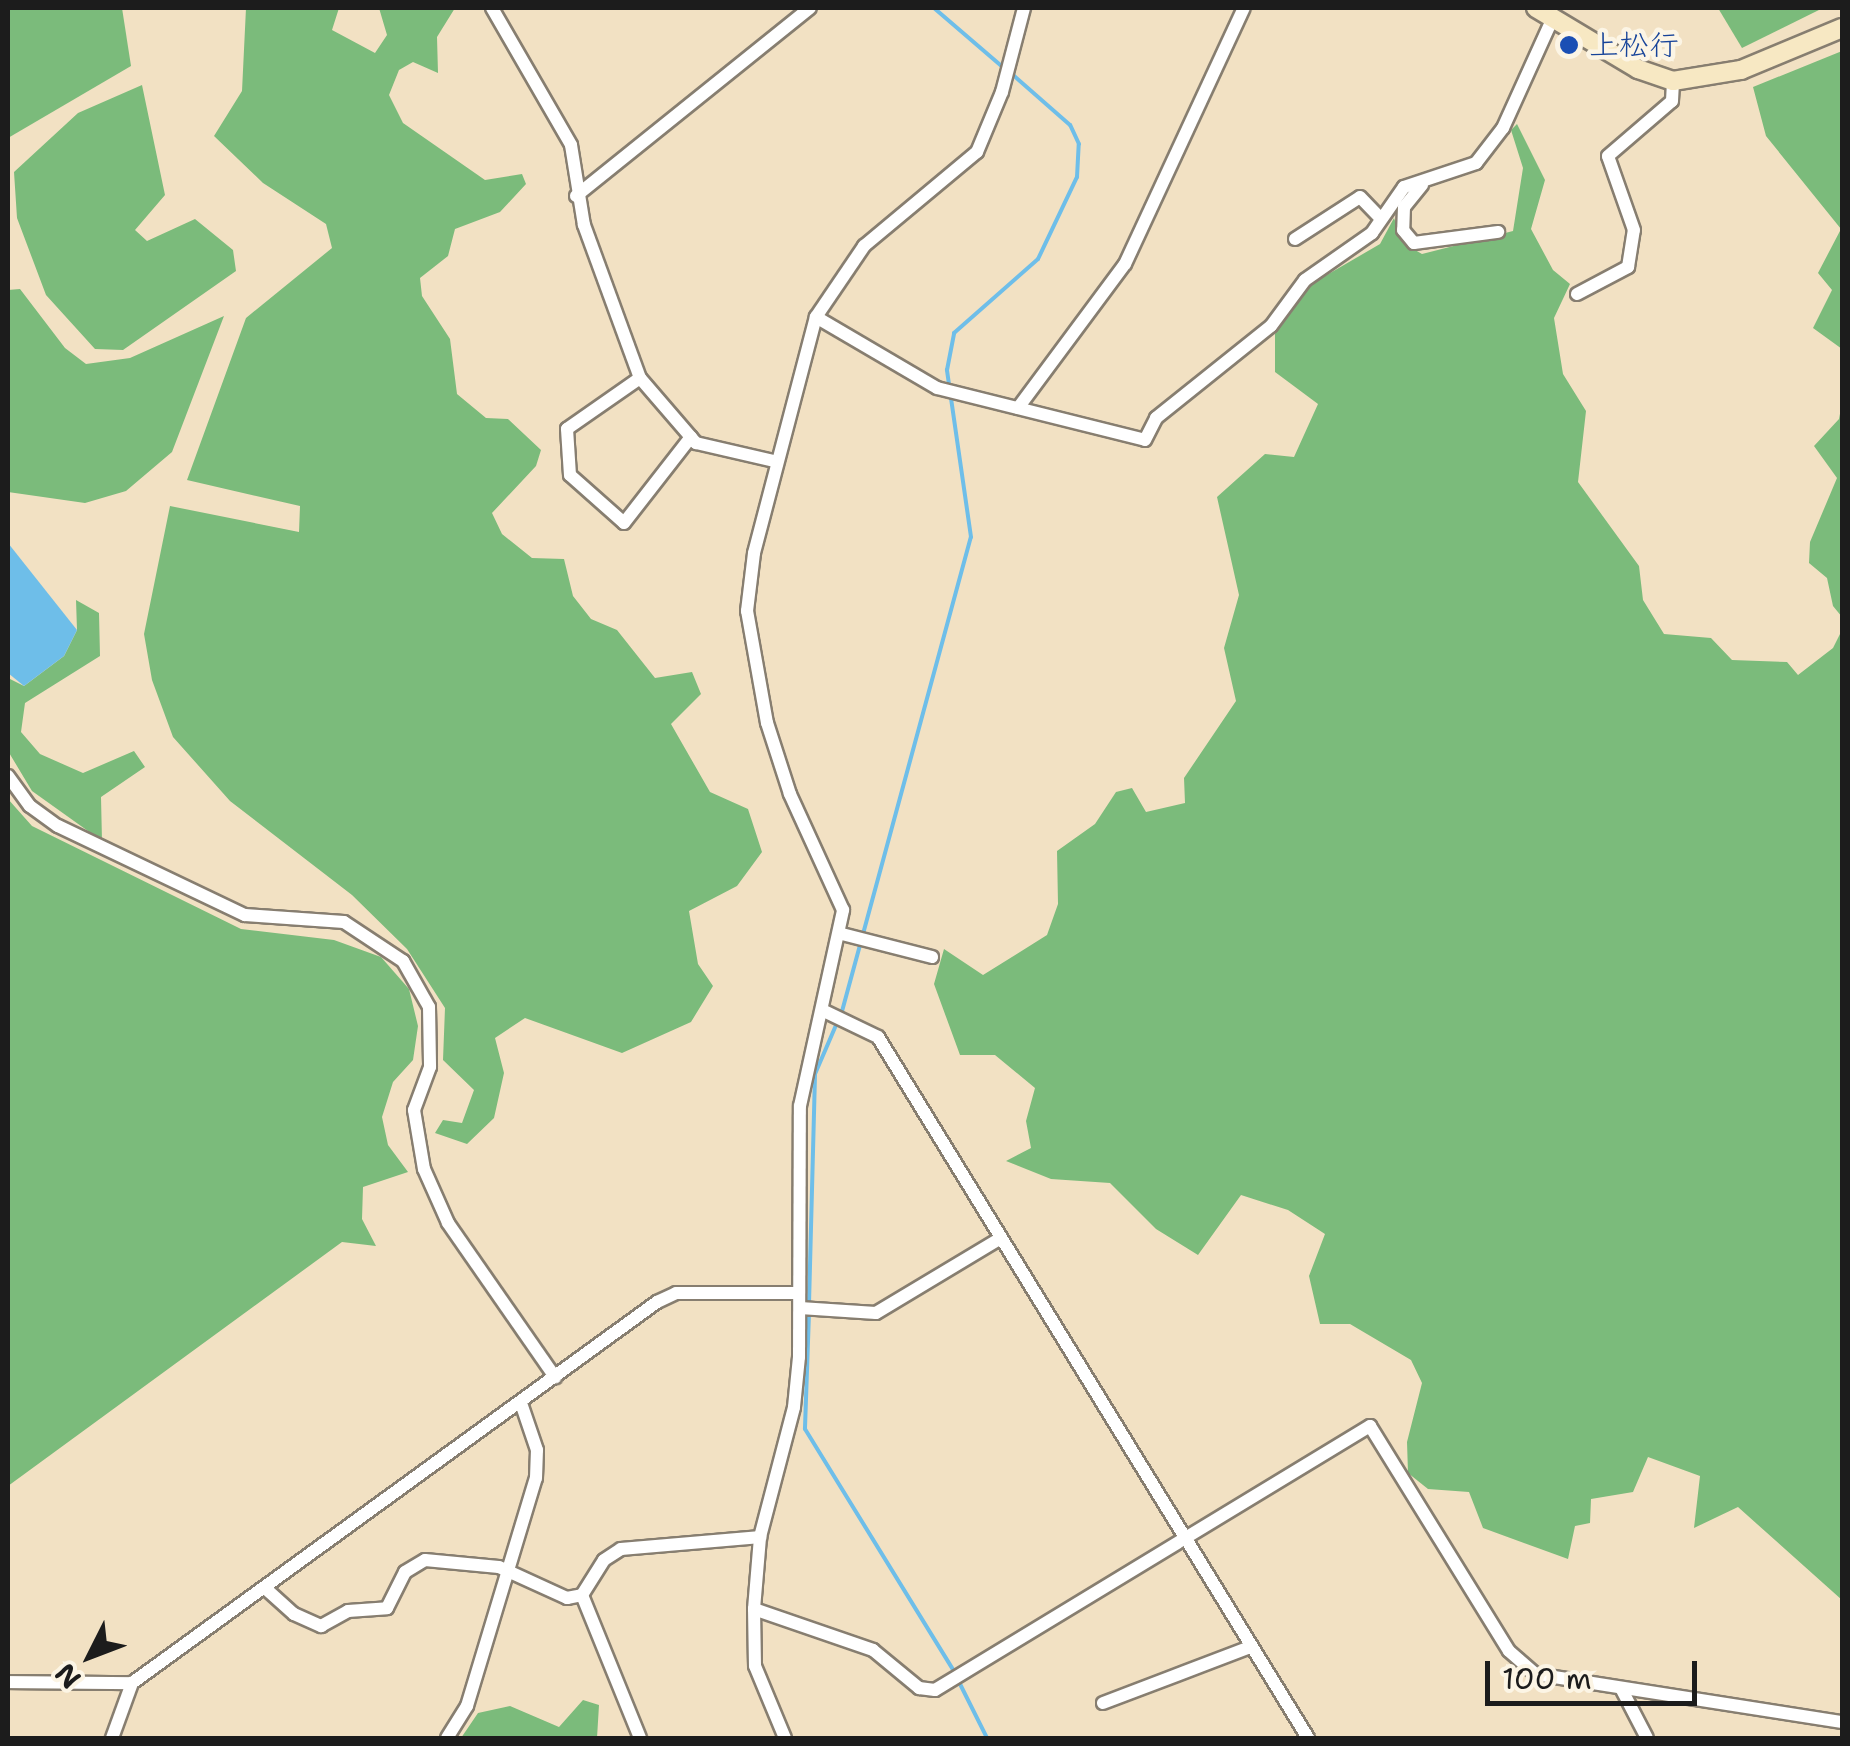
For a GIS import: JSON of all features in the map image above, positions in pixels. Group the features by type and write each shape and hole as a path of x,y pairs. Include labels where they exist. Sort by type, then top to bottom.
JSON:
{"main road":[{"path":"1544,13 1638,69 1673,81 1705,81 1741,70 1842,28"}],"street":[{"path":"492,8 571,145 576,196 640,378 691,437 774,460"},
{"path":"576,196 810,8"},
{"path":"785,1738 755,1666 754,1608 760,1537 794,1407 800,1106 848,936 843,910 767,723 748,610 774,460 816,317 864,246 976,152 1002,92 1024,8"},
{"path":"1018,408 1124,264 1244,8"},
{"path":"816,317 937,388 1145,440 1156,418 1271,326 1304,280 1372,233 1404,186 1426,174 1448,177 1476,164 1490,148 1544,13"},
{"path":"1577,294 1628,267 1634,230 1608,156 1672,101 1673,81"},
{"path":"1426,174 1404,207 1403,230 1414,243 1498,232"},
{"path":"1296,239 1360,197 1380,218"},
{"path":"640,378 567,429 570,475 624,523 691,437"},
{"path":"8,776 30,806 58,826 245,915 344,922 402,961 429,1008 430,1066 414,1110 424,1169 448,1223 555,1377"},
{"path":"848,936 932,957"},
{"path":"828,1003 878,1037 1248,1648 1308,1738"},
{"path":"112,1738 132,1682 676,1294 799,1301 876,1312 1001,1238"},
{"path":"446,1738 467,1706 536,1478 537,1450 521,1403"},
{"path":"754,1608 874,1650 918,1688 935,1690 1370,1426 1509,1651 1535,1674 1842,1722"},
{"path":"265,1588 280,1604 321,1626 348,1611 387,1608 414,1563 498,1567 567,1598 582,1595 604,1560 621,1550 760,1537"},
{"path":"582,1595 640,1738"},
{"path":"1103,1703 1248,1648"},
{"path":"8,1682 132,1682"},
{"path":"1621,1688 1647,1738"}],"green space":[{"path":"8,8 122,8 131,66 8,138"},
{"path":"246,8 339,8 332,30 375,53 387,35 379,8 455,8 437,37 438,73 413,62 399,70 389,95 403,123 485,180 522,174 526,184 500,212 455,229 448,256 420,278 422,296 450,339 457,394 486,418 508,419 541,450 536,466 492,513 502,534 532,558 564,559 573,596 591,619 617,630 655,678 692,672 701,694 671,724 710,792 748,809 762,852 737,886 689,911 698,964 713,986 691,1022 622,1053 525,1018 495,1038 504,1073 494,1118 467,1144 435,1133 443,1120 462,1123 474,1090 443,1060 445,1008 407,949 352,895 230,801 173,737 152,680 144,634 170,506 299,532 300,506 187,480 246,318 332,248 326,224 263,183 214,136 242,91"},
{"path":"1718,8 1823,8 1742,48"},
{"path":"1842,51 1842,349 1813,328 1832,290 1818,273 1841,229 1766,136 1753,87"},
{"path":"142,85 165,195 135,230 147,241 195,219 233,250 236,271 123,350 95,349 46,295 17,218 14,172 78,113"},
{"path":"1517,124 1545,180 1531,229 1553,270 1570,284 1554,318 1563,374 1586,411 1578,482 1639,566 1643,600 1664,634 1711,638 1732,660 1787,662 1798,675 1833,648 1842,630 1842,1600 1738,1507 1694,1528 1700,1476 1648,1457 1633,1492 1591,1499 1590,1523 1575,1526 1568,1559 1483,1528 1469,1492 1428,1489 1408,1473 1407,1442 1422,1383 1411,1360 1350,1324 1320,1324 1309,1276 1325,1234 1288,1210 1241,1195 1198,1255 1156,1229 1110,1183 1051,1179 1006,1161 1031,1148 1026,1121 1035,1088 995,1055 960,1055 934,984 944,949 983,975 1047,935 1058,904 1057,851 1095,824 1116,792 1132,788 1146,812 1185,803 1184,778 1236,701 1224,648 1239,595 1217,497 1265,454 1294,457 1318,404 1275,372 1275,334 1313,283 1380,244 1394,218 1403,243 1422,254 1513,231 1523,168 1511,130"},
{"path":"20,289 65,348 86,364 130,358 224,316 172,452 126,491 85,503 8,492 8,290"},
{"path":"1842,403 1842,617 1833,606 1827,578 1809,563 1810,542 1837,478 1814,446 1839,419"},
{"path":"76,600 99,613 100,656 25,703 21,732 40,754 83,773 134,751 145,767 101,797 102,841 32,791 8,751 8,678 24,686 64,656 77,630"},
{"path":"8,799 32,826 241,929 334,940 381,957 409,989 418,1026 413,1060 393,1082 382,1117 388,1145 408,1172 363,1187 362,1219 376,1246 342,1242 8,1486"},
{"path":"583,1700 599,1705 597,1738 461,1738 478,1713 510,1706 559,1727"}],"water":[{"path":"8,543 77,630 64,656 24,686 8,673"}],"waterway":[{"path":"934,8 1005,69"},
{"path":"841,1015 971,537 947,370 954,333 1038,259 1077,177 1079,144 1070,125 1013,75"},
{"path":"809,1304 815,1074 837,1023"},
{"path":"809,1313 805,1429 954,1671"},
{"path":"958,1680 987,1738"}],"place":[{"name":"上松行","path":"1569,45"}]}
